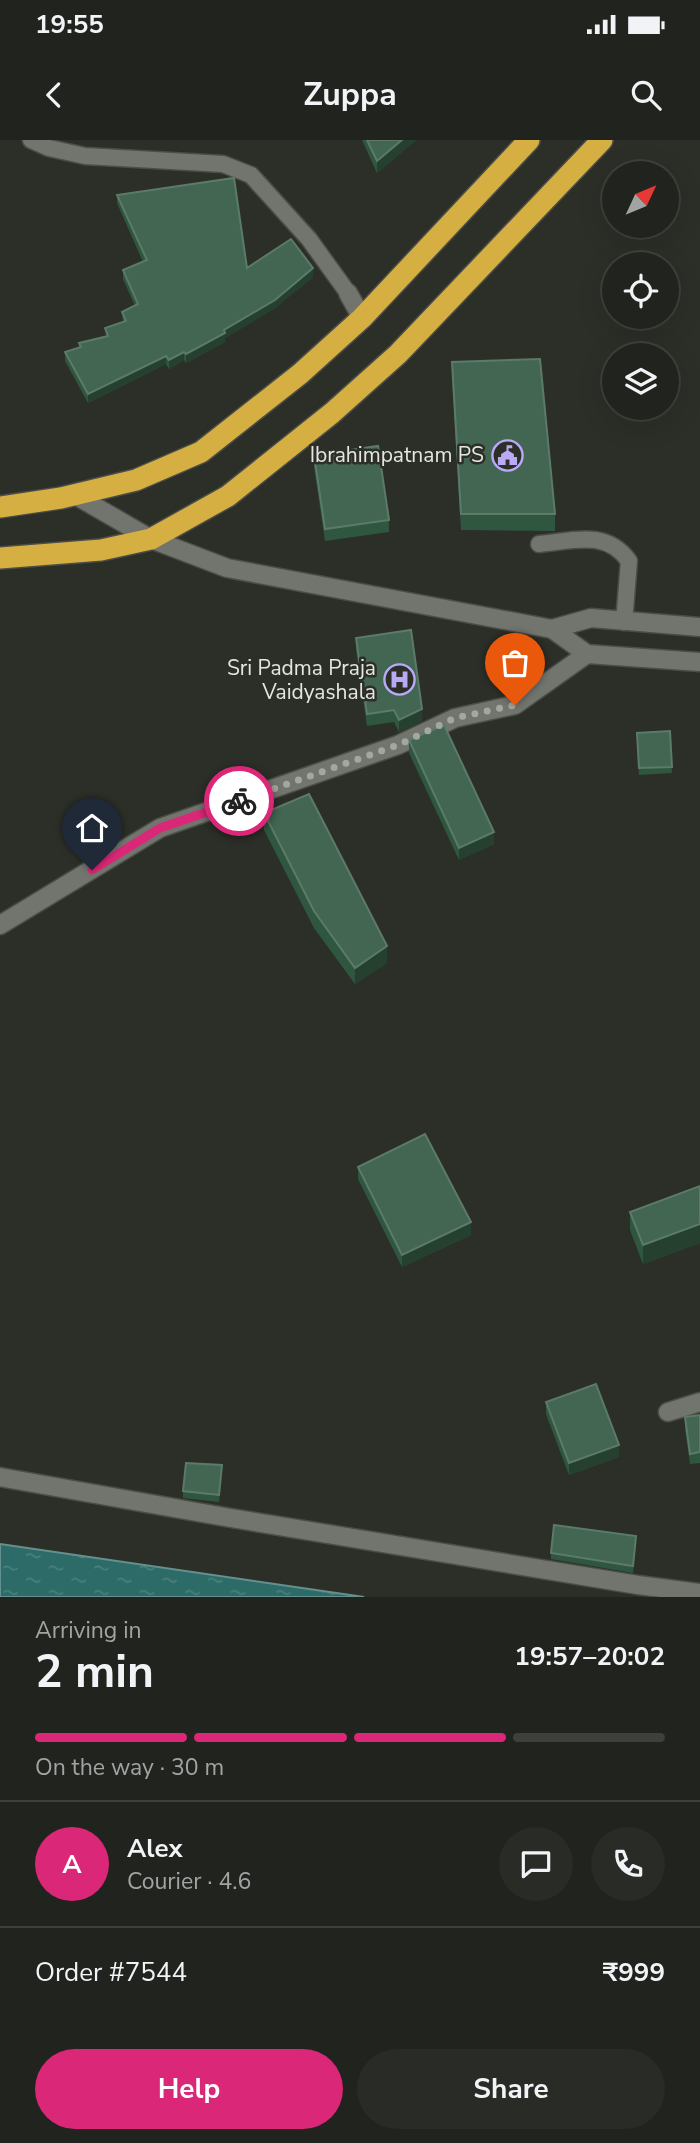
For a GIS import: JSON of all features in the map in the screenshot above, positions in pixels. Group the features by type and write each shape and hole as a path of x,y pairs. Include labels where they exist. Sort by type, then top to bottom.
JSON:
{"highway":[{"path":"0,507 75,495 136,480 201,452 300,374 362,318 529,140"},
{"path":"0,558 101,550 151,539 228,496 332,413 398,354 602,140"}],"street":[{"path":"348,293 362,318"},
{"path":"75,495 151,539 227,568 552,629 587,654 700,662"},
{"path":"552,629 591,618 700,627"},
{"path":"0,925 160,828 398,745 455,718 515,705 587,654"},
{"path":"668,1412 700,1402"},
{"path":"0,1477 244,1520 700,1593"}],"lane":[{"path":"31,140 49,148 85,156 223,164 251,175 309,239 348,293"},
{"path":"539,544 597,538 621,549 629,561 624,622"}],"water":[{"path":"0,1544 364,1597 0,1597"}],"building":[{"path":"367,140 402,140 377,161"},
{"path":"234,178 247,268 291,239 313,268 275,300 224,330 225,333 186,354 184,352 169,360 166,356 88,394 65,352 81,347 79,343 108,336 105,328 126,321 122,312 138,304 123,270 147,260 117,195"},
{"name":"Ibrahimpatnam PS","path":"540,359 555,514 461,514 452,362"},
{"path":"378,446 389,520 325,529 314,455"},
{"path":"411,630 422,709 399,720 394,710 367,714 356,638"},
{"path":"444,725 494,832 459,848 409,740"},
{"path":"670,731 672,767 639,768 637,733"},
{"path":"309,794 387,946 355,968 314,911 264,813"},
{"path":"425,1134 471,1222 402,1255 358,1167"},
{"path":"700,1186 700,1224 643,1245 630,1212"},
{"path":"596,1384 619,1445 569,1463 546,1402"},
{"path":"700,1415 700,1452 690,1454 685,1417"},
{"path":"186,1463 222,1465 219,1495 183,1491"},
{"path":"554,1525 636,1536 633,1566 551,1553"}],"way so far":[{"path":"239,801 398,745 455,718 515,705"}],"place":[{"name":"Ibrahimpatnam PS","path":"507,455"},
{"name":"Sri Padma Praja Vaidyashala","path":"399,680"}],"route":[{"path":"92,870 160,828 239,801"}]}
